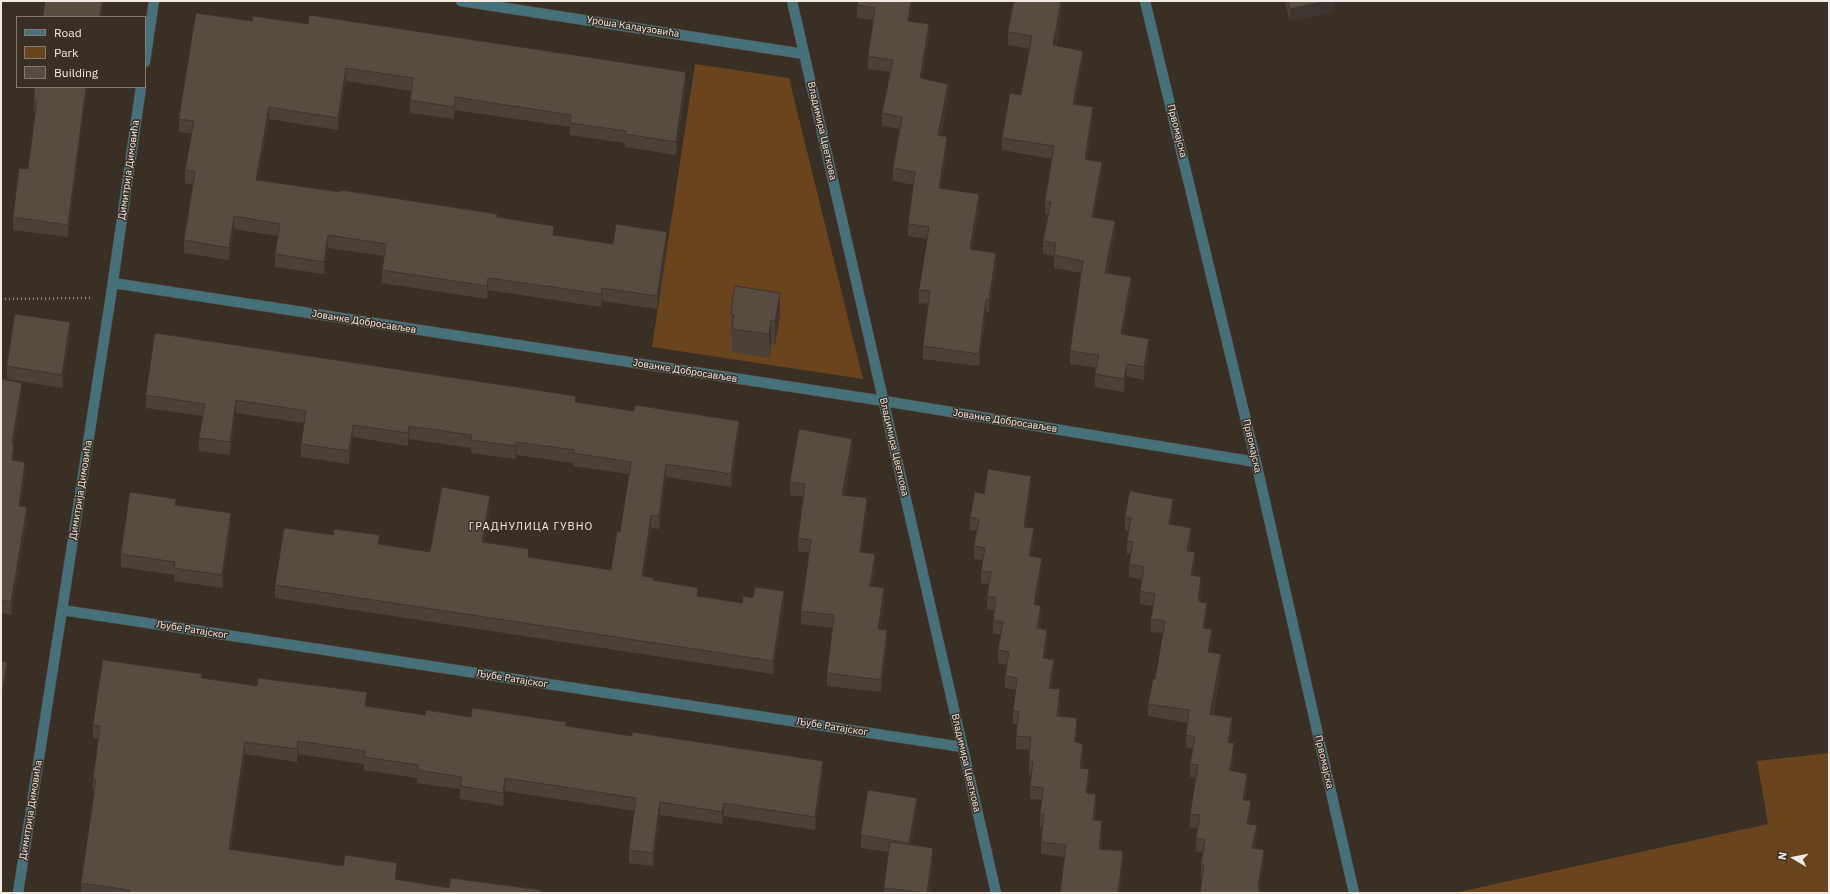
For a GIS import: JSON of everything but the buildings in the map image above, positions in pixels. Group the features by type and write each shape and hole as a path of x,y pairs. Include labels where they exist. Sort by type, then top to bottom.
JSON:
{"street":[{"path":"146,55 154,1"},
{"name":"Уроша Калаузовића","path":"461,1 804,54"},
{"name":"Владимира Цветкова","path":"792,1 996,893"},
{"name":"Првомајска","path":"1145,1 1256,462 1354,893"},
{"name":"Димитрија Димовића","path":"18,893 113,283 141,88"},
{"name":"Јованке Добросављев","path":"113,283 884,401 1256,462"},
{"name":"Љубе Ратајског","path":"62,610 962,747"}],"path":[{"path":"1,299 78,299 111,295"}],"green space":[{"path":"695,64 789,78 863,379 652,347"},
{"path":"1829,753 1829,893 1454,893 1768,824 1757,761"}],"district":[{"name":"ГРАДНУЛИЦА ГУВНО","path":"531,527"}]}
